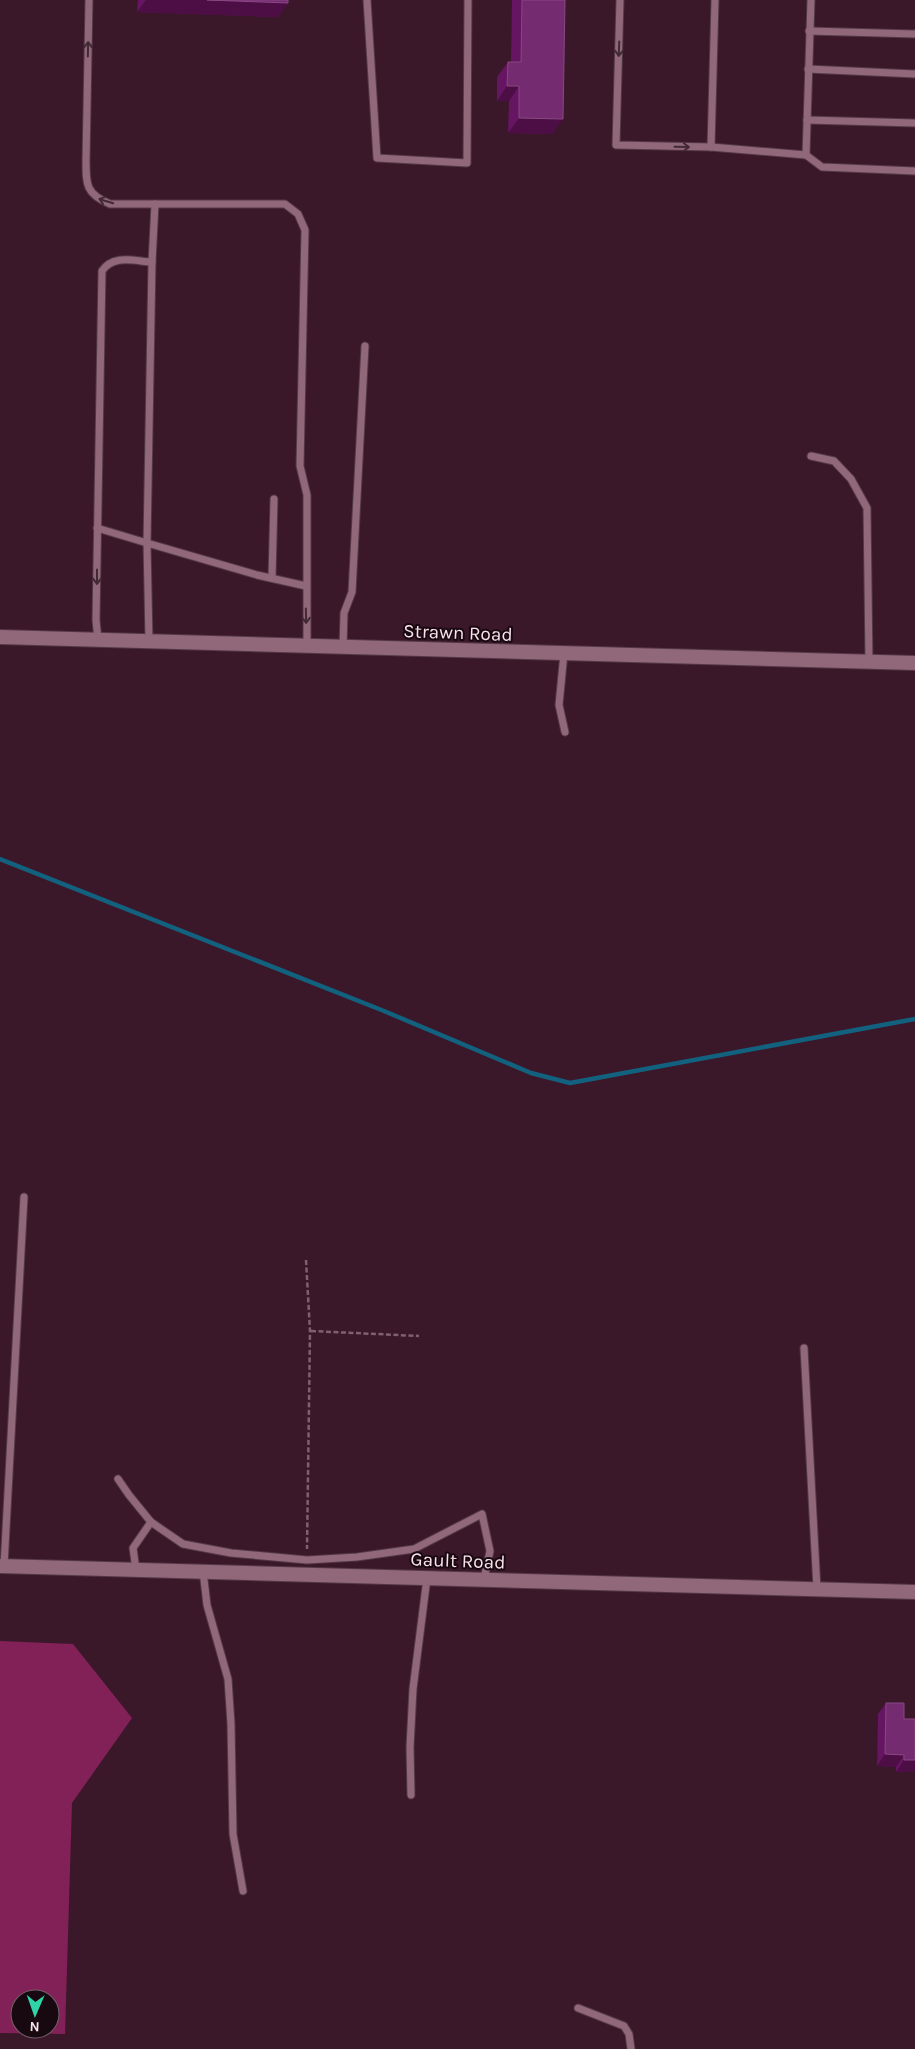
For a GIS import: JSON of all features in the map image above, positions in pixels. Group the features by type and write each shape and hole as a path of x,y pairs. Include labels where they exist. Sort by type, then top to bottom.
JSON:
{"street":[{"name":"Strawn Road","path":"0,637 915,663"},
{"name":"Gault Road","path":"2,1566 915,1592"}],"lane":[{"path":"89,0 86,180 90,192 98,199 110,204 285,204 298,214 305,230 300,466 307,495 307,646"},
{"path":"367,0 377,158 467,163 468,0"},
{"path":"620,0 616,145 711,147 806,156 822,167 915,171"},
{"path":"711,147 715,0"},
{"path":"806,156 810,0"},
{"path":"809,31 915,34"},
{"path":"808,69 915,74"},
{"path":"807,120 915,123"},
{"path":"149,642 147,543 152,262 155,204"},
{"path":"98,640 96,620 102,271 106,264 113,260 152,262"},
{"path":"343,647 344,614 352,592 365,346"},
{"path":"811,456 834,462 851,479 867,508 869,662"},
{"path":"272,578 274,499"},
{"path":"98,528 306,586"},
{"path":"564,653 559,704 565,732"},
{"path":"2,1566 24,1197"},
{"path":"804,1348 817,1589"},
{"path":"118,1479 151,1522 183,1544 231,1553 307,1560 357,1557 414,1549 482,1514 490,1552 484,1579"},
{"path":"136,1570 133,1548 151,1522"},
{"path":"203,1571 207,1605 228,1679 231,1724 233,1834 243,1891"},
{"path":"412,1795 410,1747 413,1690 427,1578"},
{"path":"578,2008 624,2026 629,2034 631,2049"}],"path":[{"path":"306,1260 310,1331 307,1560"},
{"path":"310,1331 419,1336"}],"shaded area":[{"path":"0,1641 73,1644 132,1718 72,1803 65,2034 60,2034 60,1989 10,1989 10,2033 0,2033"}],"building":[{"path":"207,0 288,0 288,3"},
{"path":"522,0 565,0 563,119 519,118 519,86 507,86 508,62 521,62"},
{"path":"886,1703 904,1703 904,1719 915,1719 915,1760 904,1760 904,1755 885,1754"}],"waterway":[{"path":"0,859 384,1011 531,1073 570,1083 915,1019"}]}
